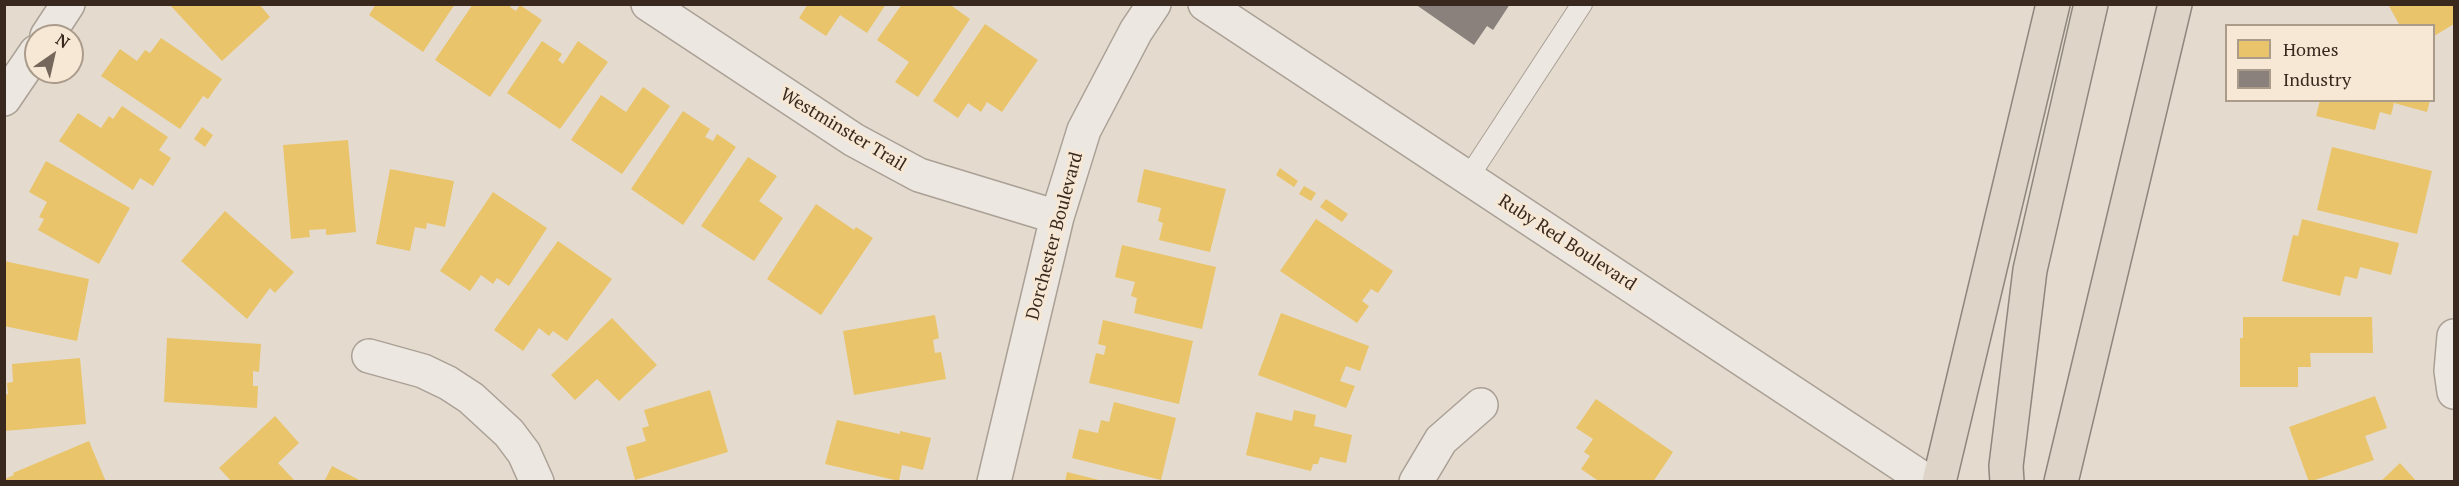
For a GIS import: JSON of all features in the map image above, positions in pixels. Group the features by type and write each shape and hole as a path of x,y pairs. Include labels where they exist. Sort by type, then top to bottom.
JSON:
{"highway":[{"path":"1939,482 2053,4"},
{"path":"2007,482 2030,270 2091,4"},
{"path":"2061,482 2175,4"}],"street":[{"path":"55,24 68,4"},
{"name":"Westminster Trail","path":"648,4 854,140 919,176 1057,217"},
{"name":"Dorchester Boulevard","path":"994,482 1057,217 1084,130 1136,31 1154,4"},
{"name":"Ruby Red Boulevard","path":"1205,4 1928,482"},
{"path":"4,99 24,70"},
{"path":"2454,336 2451,371 2454,392"},
{"path":"369,356 423,371 471,398 509,433 524,453 537,482"},
{"path":"1416,482 1441,440 1481,405"}],"lane":[{"path":"1468,178 1582,4"}],"building: Homes":[{"path":"169,4 259,4 270,17 222,61"},
{"path":"376,4 455,4 423,52 369,15"},
{"path":"473,4 512,4 510,7 516,11 520,5 542,20 490,97 435,60"},
{"path":"808,4 886,4 867,33 840,15 826,36 799,18"},
{"path":"902,4 949,4 970,19 918,97 895,82 909,62 877,40"},
{"path":"2388,4 2454,4 2454,24 2435,35 2435,24 2399,24"},
{"path":"985,24 1038,60 1002,112 987,102 981,112 968,103 958,118 933,101"},
{"path":"161,38 222,79 208,99 203,96 180,129 101,76 120,49 137,61 145,50 150,53"},
{"path":"542,41 562,54 558,60 563,64 578,41 608,62 560,129 507,93"},
{"path":"643,87 670,106 622,174 571,140 601,95 626,112"},
{"path":"2320,102 2430,102 2427,112 2394,103 2391,115 2380,112 2375,130 2316,116"},
{"path":"122,106 168,137 159,150 171,158 153,186 140,178 133,190 59,141 78,113 101,128 109,116 113,119"},
{"path":"683,111 710,129 705,137 713,141 717,134 736,147 683,225 631,189"},
{"path":"202,127 213,135 205,147 194,139"},
{"path":"348,140 356,232 326,235 326,229 309,230 310,237 291,239 283,145"},
{"path":"2332,147 2432,171 2417,234 2317,210"},
{"path":"748,157 777,176 759,201 783,218 754,261 701,226"},
{"path":"46,161 130,208 99,264 38,230 44,219 39,217 47,202 29,192"},
{"path":"1280,168 1298,181 1294,187 1276,175"},
{"path":"390,169 454,181 445,227 427,223 426,229 415,227 410,251 376,244"},
{"path":"1144,169 1226,189 1210,252 1159,240 1163,223 1158,221 1161,208 1137,202"},
{"path":"1304,186 1316,193 1311,201 1299,194"},
{"path":"493,192 547,228 509,286 497,278 493,284 481,275 470,291 440,271"},
{"path":"1326,199 1348,214 1342,222 1320,207"},
{"path":"816,204 854,230 856,227 873,238 821,315 767,279"},
{"path":"225,211 294,272 275,293 270,288 247,319 181,261"},
{"path":"1316,219 1393,271 1378,293 1371,289 1362,301 1369,306 1357,323 1280,271"},
{"path":"2302,219 2399,243 2391,275 2360,267 2357,279 2345,276 2340,296 2282,281 2293,235 2298,236"},
{"path":"558,241 612,279 567,341 553,331 549,336 539,328 523,351 494,330"},
{"path":"1122,245 1216,267 1202,329 1134,313 1137,298 1131,296 1135,282 1115,277"},
{"path":"4,261 89,279 77,341 4,326"},
{"path":"1281,313 1369,346 1360,371 1346,366 1340,381 1355,386 1346,408 1258,375"},
{"path":"935,315 939,338 933,340 935,353 941,352 946,379 854,395 843,331"},
{"path":"2243,317 2372,317 2373,353 2310,353 2311,367 2298,367 2298,387 2240,387 2240,338 2243,338"},
{"path":"612,318 657,365 619,401 597,379 575,400 551,375"},
{"path":"1103,320 1193,341 1179,404 1089,383 1096,353 1104,355 1106,346 1098,344"},
{"path":"167,338 261,344 259,372 253,371 253,386 258,386 257,408 164,402"},
{"path":"80,358 86,424 4,431 4,395 8,394 7,383 13,382 12,364"},
{"path":"710,390 728,452 635,480 626,447 646,441 642,428 649,426 644,410"},
{"path":"2375,396 2387,428 2365,436 2374,460 2309,482 2289,427"},
{"path":"1596,399 1673,452 1653,482 1600,482 1581,469 1590,456 1584,452 1593,439 1576,428"},
{"path":"1114,402 1176,418 1161,480 1072,458 1079,429 1098,433 1101,420 1109,422"},
{"path":"1294,410 1316,415 1314,426 1352,435 1346,463 1320,457 1318,464 1313,464 1311,471 1246,455 1256,412 1292,421"},
{"path":"275,416 299,443 278,463 296,482 232,482 219,468"},
{"path":"837,420 900,434 900,431 931,438 923,470 902,465 899,481 825,464"},
{"path":"89,441 106,482 5,482 5,479 14,475 13,473"},
{"path":"2400,463 2417,482 2380,482"},
{"path":"332,466 363,482 324,482"},
{"path":"1067,472 1103,481 1103,482 1065,482"}],"building: Industry":[{"path":"1415,4 1510,4 1493,30 1487,26 1474,45"}]}
